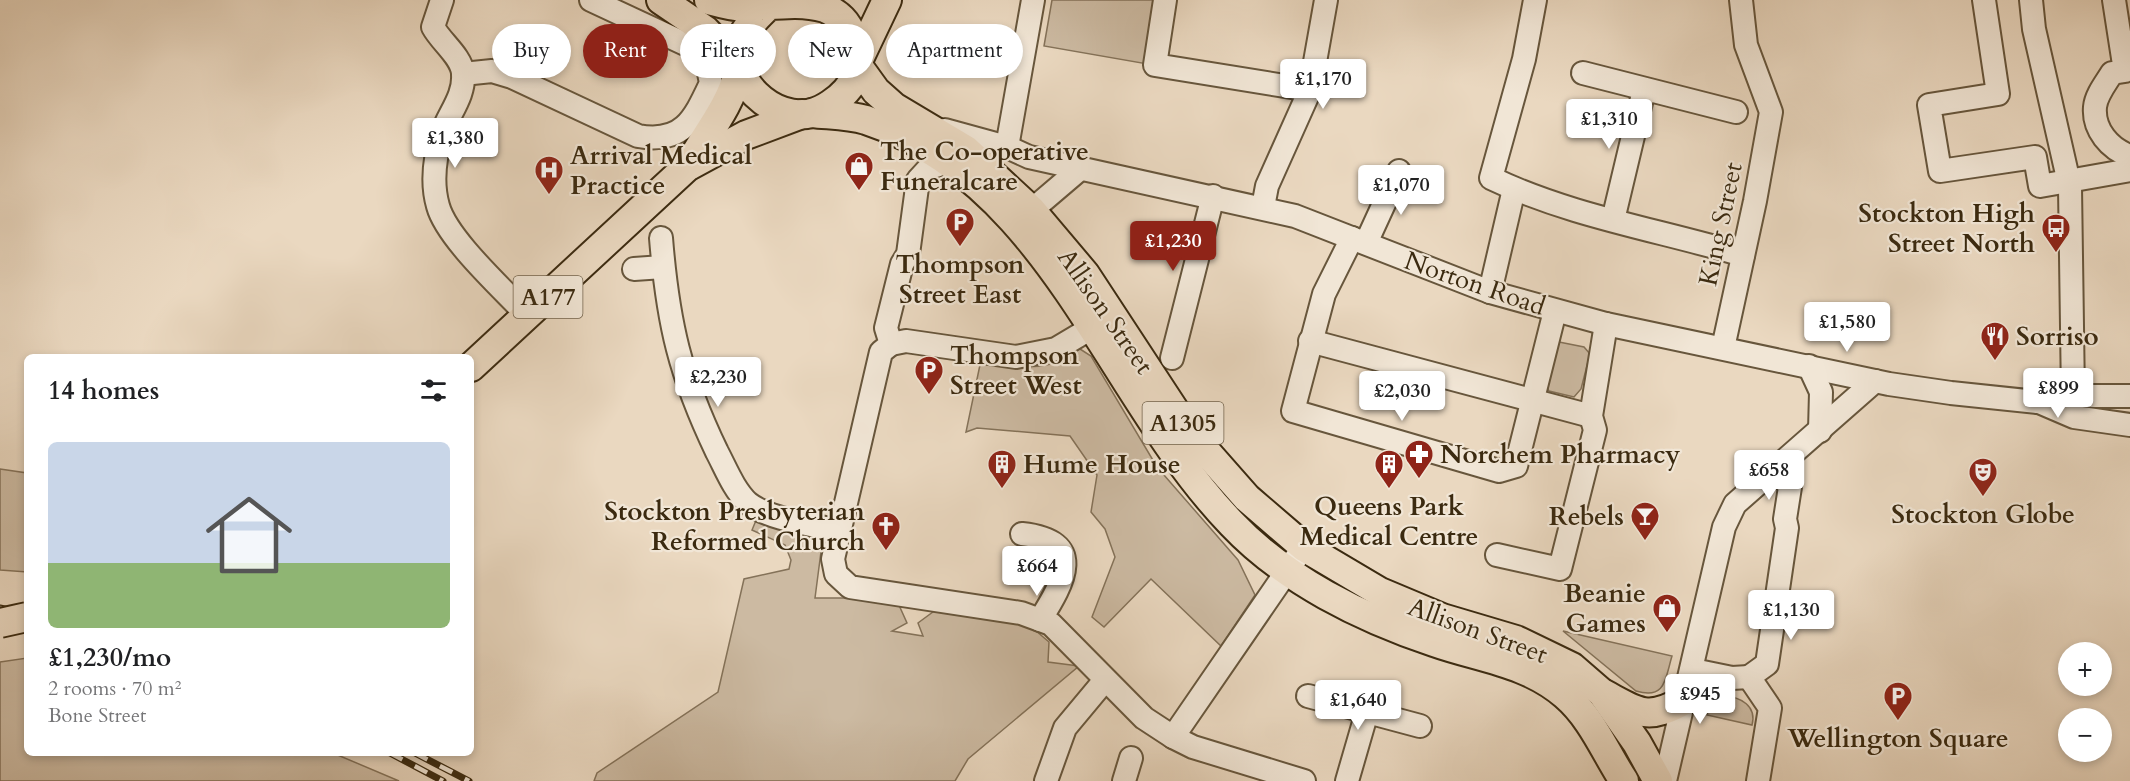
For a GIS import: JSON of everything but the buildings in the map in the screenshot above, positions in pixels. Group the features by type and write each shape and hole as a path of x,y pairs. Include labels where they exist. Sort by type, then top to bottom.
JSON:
{"main road":[{"path":"661,0 696,24"},
{"path":"709,0 743,7 790,2 825,8 841,17 847,24"},
{"path":"874,28 887,0"},
{"path":"750,24 790,2"},
{"name":"A177","path":"474,364 687,167 724,112 734,91 736,78"},
{"path":"745,78 755,94 772,108 807,114 838,100 854,83 855,78"},
{"name":"Allison Street","path":"868,78 876,90 894,107 926,124 966,150 1023,217 1169,449 1232,525 1287,571 1356,611 1394,628 1516,665 1547,683 1566,696 1590,723 1624,781"},
{"name":"A177","path":"687,167 746,135 807,114"},
{"name":"Allison Street","path":"807,114 866,120 912,140 949,162 1023,217 1085,273 1188,431 1247,498 1304,547 1402,603 1542,651 1572,667 1602,693 1637,743 1658,781"},
{"path":"0,623 24,618"},
{"path":"1602,693 1629,708 1651,713 1664,712 1685,700"}],"street":[{"path":"463,74 492,71 512,77 638,136 657,139 674,134 689,123 711,83 711,71 706,58 696,49 591,0"},
{"path":"1007,147 1033,0"},
{"path":"1165,0 1155,65 1310,90"},
{"path":"1263,207 1267,186 1310,90 1326,0"},
{"path":"1535,0 1524,59 1491,178 1514,189 1613,220 1743,255"},
{"name":"King Street","path":"1723,348 1771,112 1746,45 1741,0"},
{"path":"1984,0 1998,94 1929,105 1940,171 2035,157 2040,186 2130,179"},
{"path":"2031,0 2034,28 2069,184 2073,396"},
{"path":"2114,0 2125,71 2112,74 2100,91 2095,107 2105,141 2116,152 2130,156"},
{"path":"439,7 433,27 461,63 463,74 460,95 442,132 434,171 438,207 451,233 528,316"},
{"path":"1583,73 1736,112"},
{"path":"1613,220 1644,90"},
{"name":"Norton Road","path":"926,124 1007,147 1029,157 1080,170 1263,207 1359,240 1490,292 1606,324 1875,381 1951,393 2037,402"},
{"path":"891,344 886,328 902,264 908,254 918,180 929,168 949,162"},
{"path":"1023,217 1080,170"},
{"path":"2069,184 2130,170"},
{"path":"1399,171 1324,294 1293,411 1499,471 1516,466 1555,311"},
{"path":"1490,292 1514,189"},
{"path":"1172,358 1213,196"},
{"path":"661,238 666,304 678,355 694,404 731,481 749,503 776,516 839,531"},
{"path":"634,269 663,267"},
{"path":"1497,555 1560,569 1595,430 1592,416 1606,324"},
{"path":"1093,327 1056,349 1016,357 906,341 891,344 881,352 833,559 836,574 850,587 1021,613 1051,624 1144,718 1173,737 1193,747 1304,781"},
{"path":"1310,341 1592,416"},
{"path":"1809,366 1821,392 1820,431"},
{"path":"1665,781 1693,670 1724,527 1735,504 1875,381"},
{"path":"2073,396 2130,412"},
{"path":"2037,402 2073,396 2130,396"},
{"path":"2037,402 2074,417 2130,425"},
{"path":"1693,670 1732,678 1749,677 1767,664 1788,528 1785,519 1790,487 1775,467"},
{"path":"1022,534 1043,536 1059,548 1065,564 1061,586 1040,620"},
{"path":"1173,737 1304,547"},
{"path":"1749,677 1770,708 1758,781"},
{"path":"1046,781 1065,728 1079,707 1105,680"},
{"path":"1308,696 1420,726"},
{"path":"1347,781 1366,712"},
{"path":"1124,781 1131,758"}],"shaded area":[{"path":"1052,0 1163,0 1153,65 1044,46"},
{"path":"1559,342 1584,347 1590,354 1581,389 1574,397 1549,391 1547,387"},
{"path":"1080,349 1091,356 1157,467 1238,560 1255,595 1221,646 1151,579 1104,627 1092,617 1115,557 1105,529 1091,512 1097,475 1070,436 977,428 966,432 981,360 1034,367 1055,363"},
{"path":"0,469 24,473 24,572 0,570"},
{"path":"757,518 818,537 822,544 815,598 849,598 898,603 907,623 892,631 923,636 918,623 937,609 1029,625 1049,642 1048,662 1079,666 968,759 955,781 594,781 597,773 718,692 744,579 789,569 791,560 785,545 752,530"},
{"path":"1563,631 1672,656 1663,685 1653,693 1636,691"},
{"path":"24,658 24,756 340,756 399,781 0,781 0,662"},
{"path":"1724,696 1736,698 1750,708 1753,718 1752,725 1707,715 1711,702"}],"railway":[{"path":"0,608 24,613"},
{"path":"0,619 24,624"},
{"path":"396,756 443,781"},
{"path":"421,756 469,781"}],"place":[{"name":"The Co-operative Funeralcare","path":"859,192"},
{"name":"Arrival Medical Practice","path":"549,196"},
{"name":"Thompson Street East","path":"960,248"},
{"name":"Stockton High Street North","path":"2056,254"},
{"name":"Sorriso","path":"1995,362"},
{"name":"Thompson Street West","path":"929,396"},
{"name":"Norchem Pharmacy","path":"1419,480"},
{"name":"Hume House","path":"1002,490"},
{"name":"Queens Park Medical Centre","path":"1389,490"},
{"name":"Stockton Globe","path":"1983,498"},
{"name":"Rebels","path":"1645,542"},
{"name":"Stockton Presbyterian Reformed Church","path":"886,552"},
{"name":"Beanie Games","path":"1667,634"},
{"name":"Wellington Square","path":"1898,722"}]}
